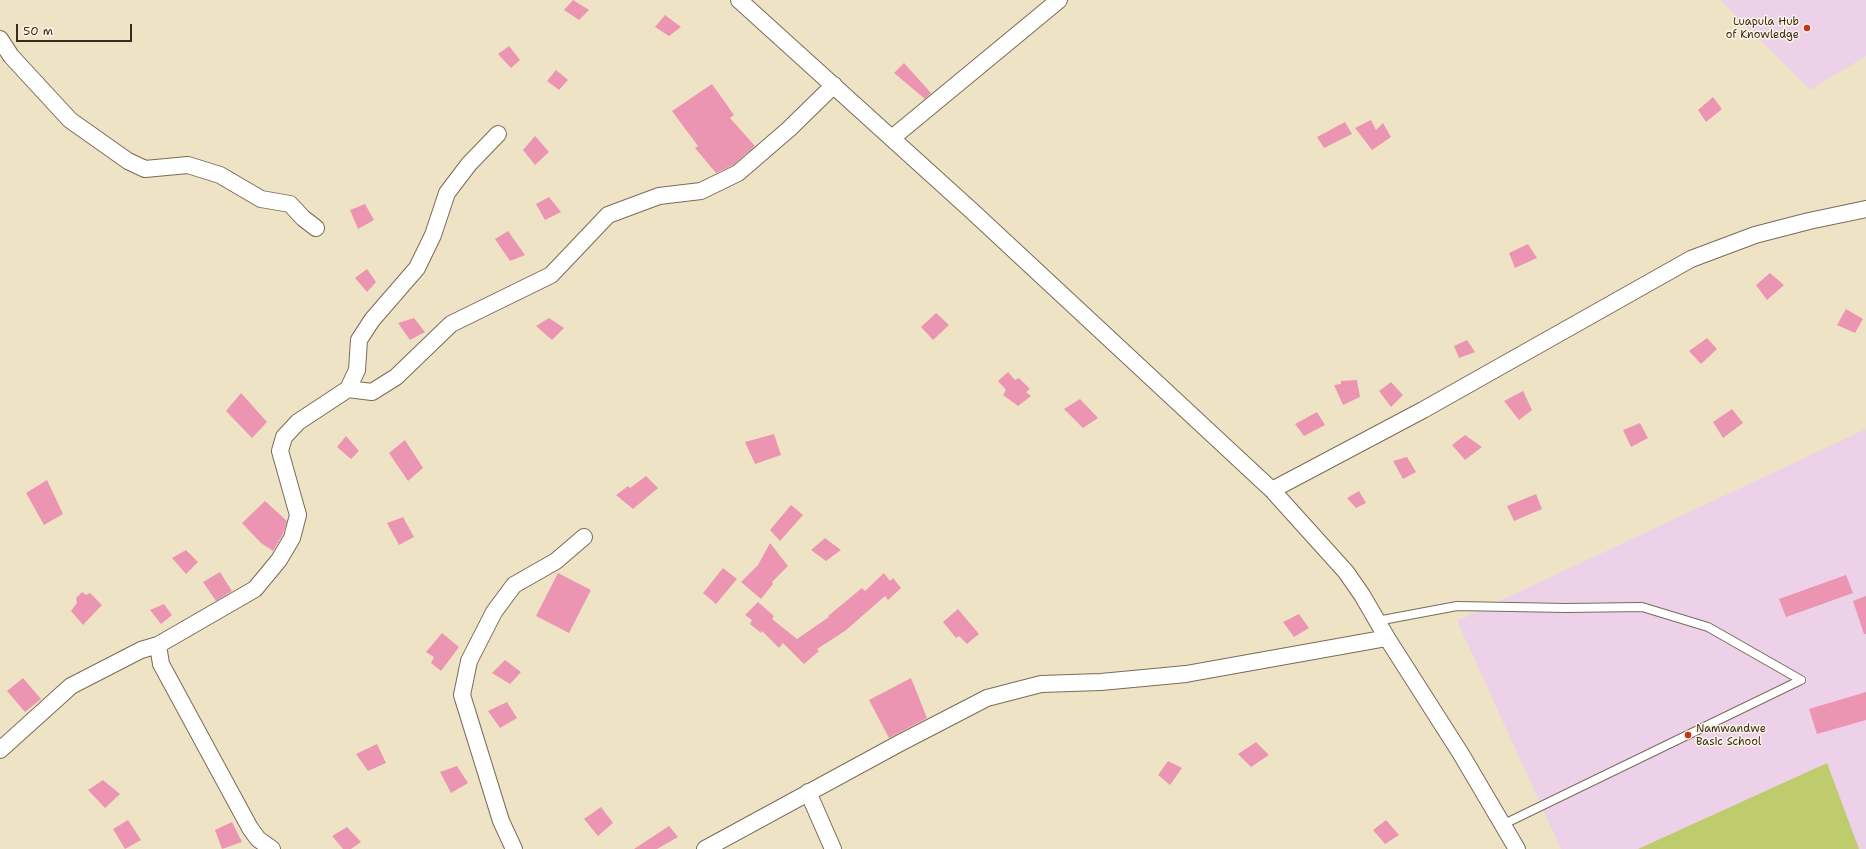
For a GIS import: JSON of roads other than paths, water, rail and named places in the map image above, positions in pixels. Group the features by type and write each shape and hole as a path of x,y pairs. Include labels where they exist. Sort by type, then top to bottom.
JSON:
{"street":[{"path":"739,0 892,138 1272,490 1346,572 1461,754 1517,849"},
{"path":"892,138 1059,0"},
{"path":"0,39 11,56 70,120 128,161 145,169 188,165 220,175 261,199 290,204 303,218 316,228"},
{"path":"348,390 372,392 396,377 451,324 551,275 608,215 659,196 701,191 738,173 789,129 834,85"},
{"path":"0,750 71,686 142,650 158,645 255,589 280,560 292,538 298,515 280,451 284,437 298,422 348,390 357,370 359,340 372,320 416,268 433,235 447,193 469,164 498,134"},
{"path":"1272,490 1423,410 1691,259 1755,235 1866,208"},
{"path":"514,849 501,821 462,695 469,661 494,612 514,584 556,561 584,537"},
{"path":"705,849 808,792 987,698 1041,684 1101,682 1186,674 1387,638"},
{"path":"158,645 161,664 252,844 272,849"},
{"path":"808,792 834,849"}],"lane":[{"path":"1377,621 1457,606 1566,608 1642,607 1708,627 1801,680 1502,825"}],"place":[{"name":"Luapula Hub of Knowledge","path":"1807,28"},
{"name":"Namwandwe Basic School","path":"1688,735"}]}
